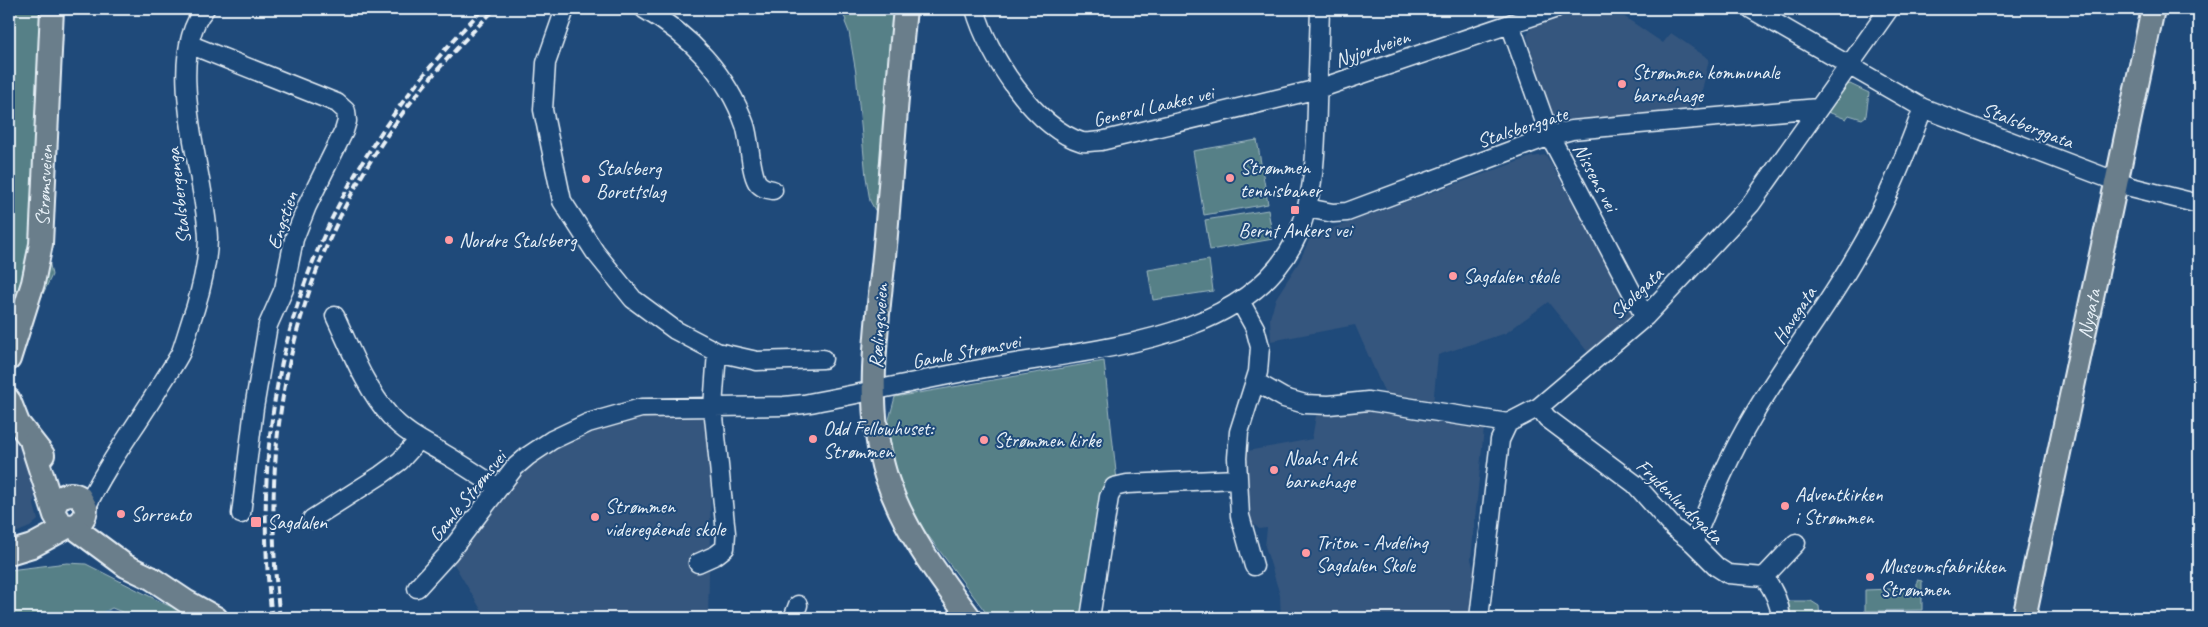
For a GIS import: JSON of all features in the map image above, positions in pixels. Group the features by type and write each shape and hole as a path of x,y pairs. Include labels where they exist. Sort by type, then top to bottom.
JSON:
{"main road":[{"name":"Strømsveien","path":"9,359 33,283 41,244 52,9"},
{"name":"Rælingsveien","path":"905,9 876,339 874,391 876,427 881,455 896,504 921,549 970,618"},
{"name":"Nygata","path":"2024,618 2153,9"},
{"path":"9,400 18,423 71,511 126,566 150,578 216,618"},
{"path":"9,542 21,539 71,511"},
{"path":"9,553 32,546 71,511"}],"street":[{"name":"Stalsbergenga","path":"71,511 102,477 136,426 180,353 203,284 208,239 186,97 186,64 191,45 192,30 205,9"},
{"path":"565,9 546,63 543,110 562,201 595,252 633,298 675,330 717,352 757,361 823,358"},
{"path":"644,9 678,30 698,48 712,66 730,92 745,125 756,181 763,188 773,190"},
{"name":"General Laakes vei","path":"975,9 998,61 1026,100 1041,116 1062,132 1084,143 1101,141 1318,89"},
{"name":"Gamle Strømsvei","path":"417,588 448,554 514,468 552,440 588,423 641,408 784,406 874,391 985,368 1117,347 1144,341 1189,325 1240,301 1260,285 1281,263 1297,236 1307,208 1315,166 1320,9"},
{"name":"Nyjordveien","path":"1318,89 1554,9"},
{"name":"Stalsberggata","path":"1751,9 1850,64 1923,108 2117,182 2140,190 2199,204"},
{"name":"Skolegata","path":"1508,423 1539,407 1645,317 1751,204 1890,9"},
{"name":"Nissens vei","path":"1510,24 1550,136 1645,317"},
{"name":"Engstien","path":"191,45 337,103 346,111 347,121 344,131 307,206 294,239 284,289 268,325 254,408 241,514"},
{"name":"Stalsberggate","path":"1307,208 1333,213 1347,212 1550,136 1572,130 1818,108"},
{"name":"Havegata","path":"1693,543 1730,460 1753,416 1857,256 1888,195 1923,108"},
{"path":"1240,301 1252,321 1259,340 1260,362 1256,382 1239,432 1236,479 1240,516 1254,566"},
{"path":"335,316 362,375 390,416 419,440 442,452 498,488"},
{"path":"698,563 716,555 725,548 726,533 714,407 717,352"},
{"path":"1256,382 1284,398 1305,404 1329,405 1368,401 1508,423 1500,440 1479,618"},
{"name":"Frydenlundsgata","path":"1539,407 1547,418 1635,484 1674,528 1718,567 1728,574 1764,577"},
{"path":"312,519 381,476 400,461 419,440"},
{"path":"1090,618 1109,497 1114,487 1127,484 1236,479"},
{"path":"1781,618 1777,599 1772,587 1764,577 1796,543"}],"shaded area":[{"name":"Strømmen kommunale barnehage","path":"1577,9 1613,9 1663,43 1671,33 1709,59 1698,109 1557,122 1549,113 1527,36 1533,24"},
{"name":"Sagdalen skole","path":"1546,155 1635,312 1634,321 1591,356 1548,302 1506,333 1438,355 1433,404 1386,396 1355,325 1271,341 1270,318 1276,298 1299,262 1311,236 1531,157"},
{"name":"Strømmen videregående skole","path":"713,407 708,618 486,618 448,554 509,480 588,423"},
{"path":"1317,410 1368,410 1484,428 1471,559 1474,571 1469,618 1382,615 1381,618 1281,618 1280,595 1265,546 1267,528 1259,529 1246,518 1242,452 1312,439"},
{"path":"9,419 19,442 35,496 34,505 38,520 30,527 15,533 9,533"}],"green space":[{"path":"9,9 57,9 46,245 52,275 41,298 9,338"},
{"path":"840,9 904,9 881,221 870,201 856,73 846,20"},
{"path":"1850,84 1869,93 1866,116 1862,119 1849,115 1846,119 1828,112 1847,85"},
{"name":"Strømmen tennisbaner","path":"1257,140 1268,204 1204,215 1193,151"},
{"path":"1268,210 1273,239 1210,250 1205,220"},
{"path":"1209,260 1213,291 1153,300 1148,270"},
{"path":"1104,361 1117,481 1086,618 990,618 903,502 887,427 895,397"},
{"path":"67,563 86,564 165,604 200,618 125,618 122,612 112,608 106,611 108,614 101,618 9,618 9,570"},
{"path":"1917,580 1922,581 1922,610 1865,611 1865,590 1917,588"},
{"path":"1784,601 1811,601 1819,606 1820,618 1786,618"}],"waterway":[{"path":"103,618 107,616"}],"railway":[{"path":"272,618 266,530 269,446 281,365 303,288 334,214 375,143 424,74 483,9"},
{"path":"280,618 274,550 274,483 280,417 292,352 310,289 335,227 367,168 405,110 448,58 495,9"}],"place":[{"name":"Strømmen kommunale barnehage","path":"1622,84"},
{"name":"Strømmen tennisbaner","path":"1230,178"},
{"name":"Stalsberg Borettslag","path":"586,179"},
{"name":"Bernt Ankers vei","path":"1295,210"},
{"name":"Nordre Stalsberg","path":"449,240"},
{"name":"Sagdalen skole","path":"1453,276"},
{"name":"Odd Fellowhuset: Strømmen","path":"813,439"},
{"name":"Strømmen kirke","path":"984,440"},
{"name":"Noahs Ark barnehage","path":"1274,470"},
{"name":"Adventkirken i Strømmen","path":"1785,506"},
{"name":"Sorrento","path":"121,514"},
{"name":"Strømmen videregående skole","path":"595,517"},
{"name":"Sagdalen","path":"256,522"},
{"name":"Triton - Avdeling Sagdalen Skole","path":"1306,553"},
{"name":"Museumsfabrikken Strømmen","path":"1870,577"}]}
